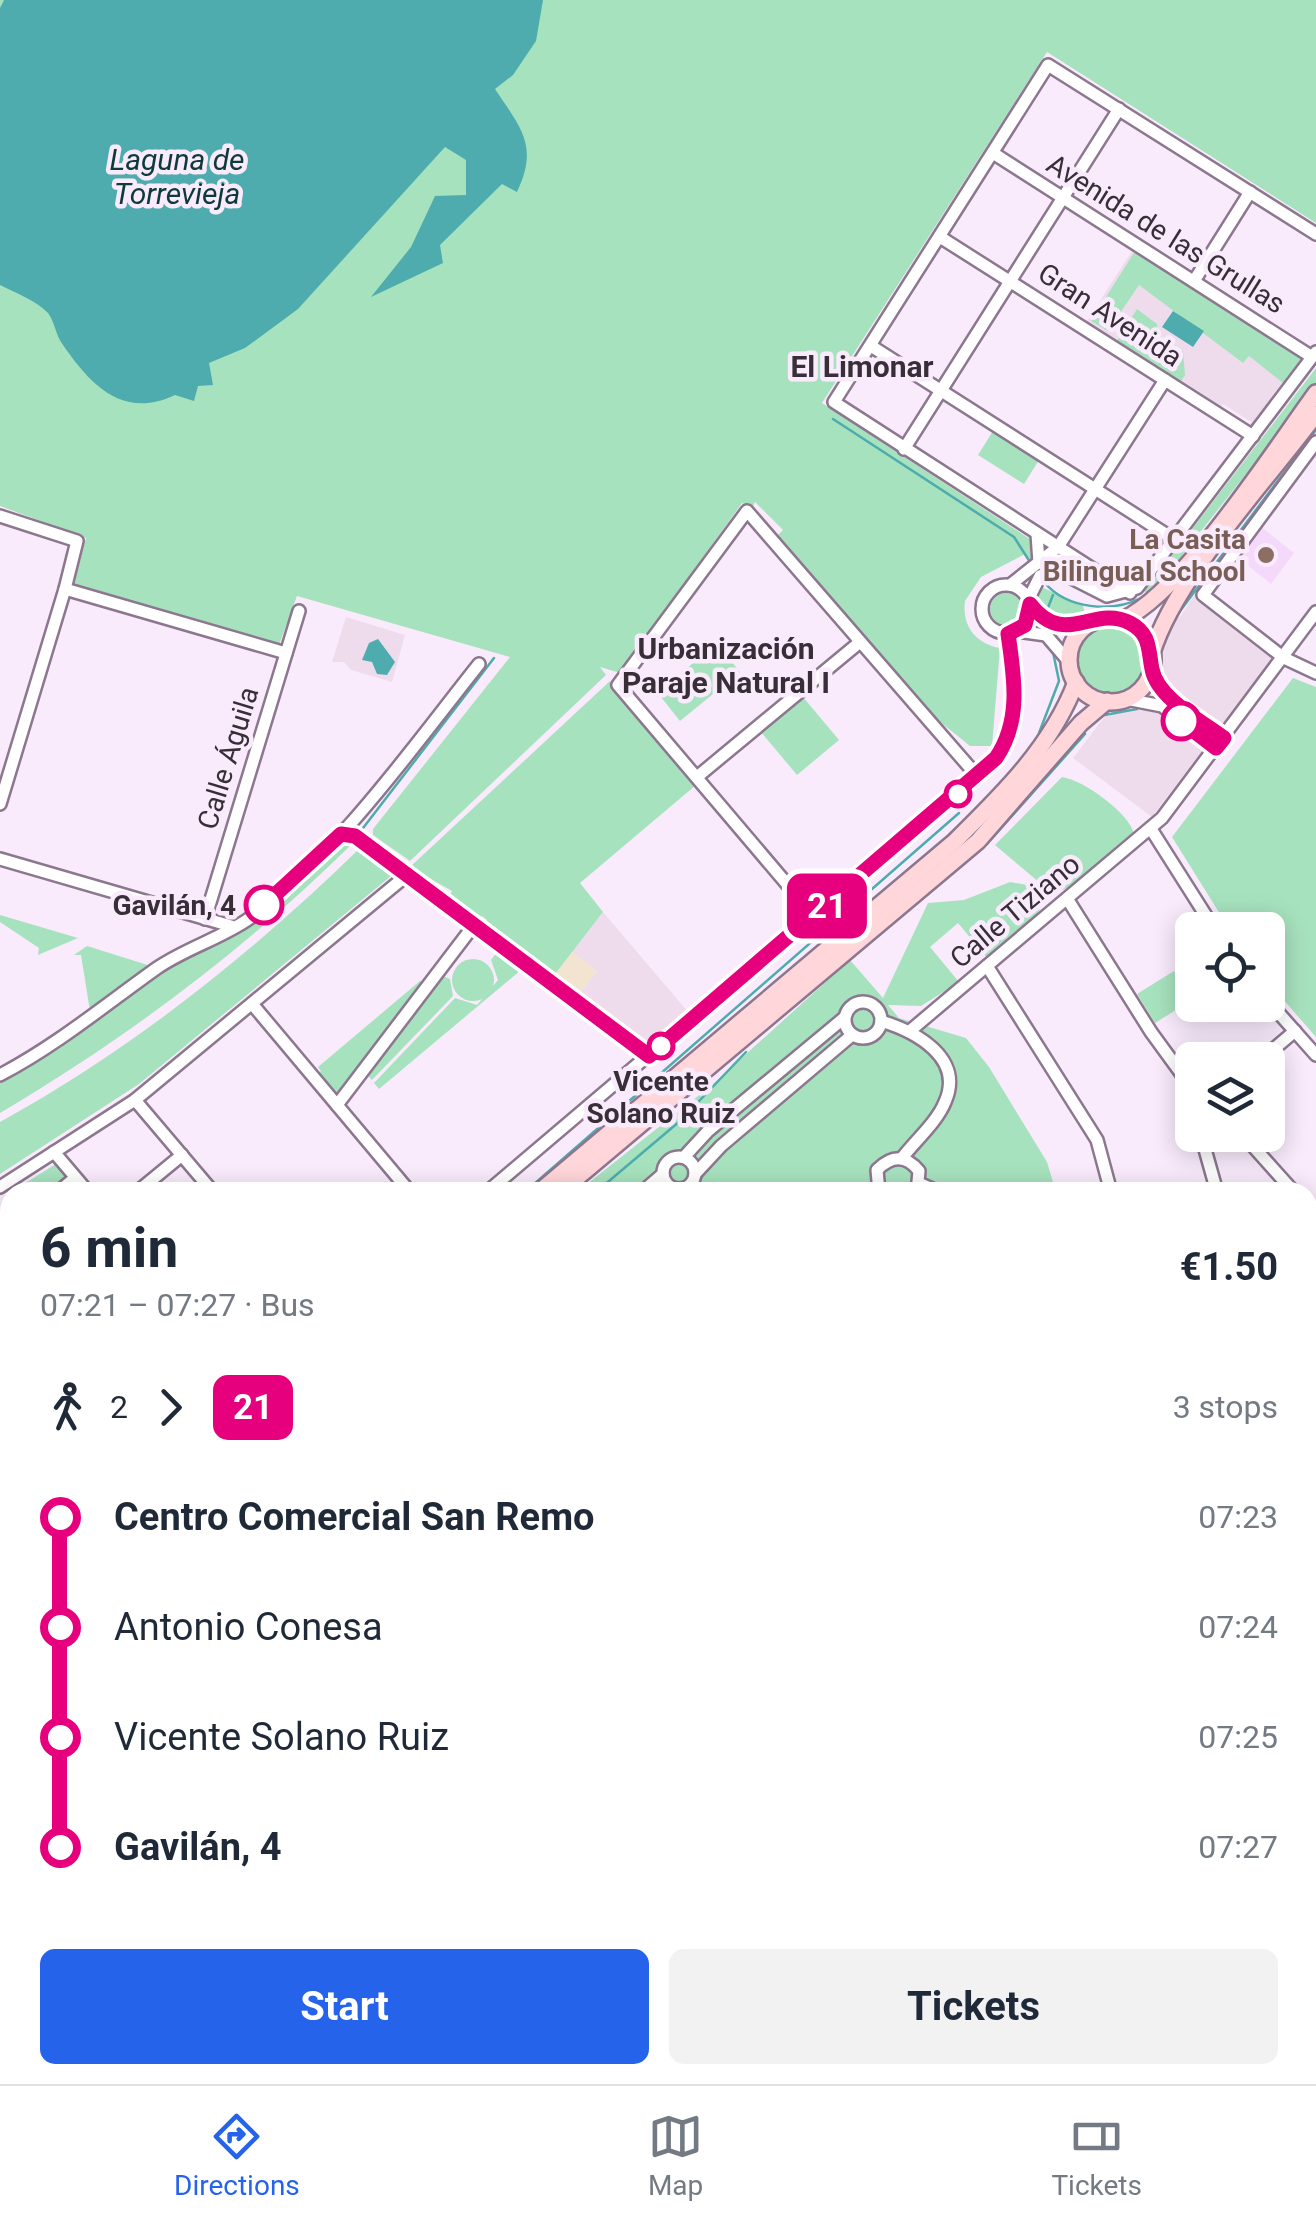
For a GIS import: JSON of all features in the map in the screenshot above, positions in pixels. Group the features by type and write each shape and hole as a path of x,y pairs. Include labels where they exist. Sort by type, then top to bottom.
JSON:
{"main road":[{"path":"1106,702 1086,693 1076,682 1070,663 1075,640 1092,623 1122,620 1154,602 1316,393"},
{"path":"572,1182 978,842 1081,723 1106,702 1126,699 1142,688 1152,670 1152,652 1162,624 1191,579 1316,414"},
{"path":"1122,620 1140,630 1152,652"},
{"path":"551,1182 967,829 1050,736 1076,682"}],"street":[{"path":"1130,593 834,402 1050,65 1316,234"},
{"path":"904,448 1119,109"},
{"name":"Avenida de las Grullas","path":"993,153 1314,354"},
{"path":"1194,281 1250,192"},
{"name":"Gran Avenida","path":"940,237 1253,436"},
{"path":"870,346 1175,540"},
{"path":"1012,632 1028,620 1036,582 1051,570 1066,572 1107,596 1130,593 1175,540 1314,354"},
{"path":"1070,663 1046,635 989,627 982,608 990,590 1010,585 1058,547 1165,380"},
{"path":"1316,442 1203,595 1284,658 1316,673"},
{"path":"814,916 618,684 746,511 978,777"},
{"path":"0,516 78,541 0,804"},
{"path":"1038,534 1039,563"},
{"path":"1039,563 1064,562 1088,588"},
{"path":"1010,585 1054,623 1092,623"},
{"path":"64,589 286,653"},
{"name":"Calle Águila","path":"205,919 298,611"},
{"name":"Calle Tiziano","path":"911,1030 1151,830 1316,612"},
{"path":"499,1182 978,777 1003,748 1013,719 1012,632"},
{"path":"697,777 860,642"},
{"path":"0,1075 48,1049 161,965 222,936 231,926 254,914 341,834 479,664"},
{"path":"1152,670 1169,696 1220,743"},
{"path":"1126,699 1162,706 1220,743"},
{"path":"1151,830 1203,912"},
{"path":"341,834 355,836 649,1056"},
{"path":"0,858 231,926"},
{"path":"8,1182 136,1100 407,875"},
{"path":"1068,900 1150,1032 1175,1064"},
{"path":"337,1105 474,925"},
{"path":"987,966 1097,1140 1108,1182"},
{"path":"670,1182 664,1180 666,1162 684,1158 708,1131 844,1018 858,1001 870,1002 882,1020"},
{"path":"253,1005 402,1182"},
{"path":"844,1018 852,1035"},
{"path":"882,1020 911,1030 926,1040 942,1060 947,1095 902,1158"},
{"path":"689,1182 720,1146 852,1035 871,1036 882,1020"},
{"path":"1285,1021 1316,1055"},
{"path":"1281,1042 1294,1031"},
{"path":"136,1100 205,1182"},
{"path":"54,1152 79,1182"},
{"path":"1206,1152 1214,1182"},
{"path":"1258,1152 1285,1182"},
{"path":"149,1182 182,1155"},
{"path":"684,1158 685,1182"},
{"path":"877,1182 878,1170 886,1160 902,1158 920,1171 919,1182"},
{"path":"654,1182 664,1174"},
{"path":"71,1182 76,1178"}],"shaded area":[{"path":"0,0 1316,0 1316,223 1047,52 822,403 1033,541 1033,563 1025,554 981,577 965,601 972,632 1000,648 992,746 970,746 939,721 778,535 783,530 755,502 753,506 742,503 620,673 600,667 606,675 410,861 373,835 373,829 510,657 297,596 279,645 74,585 86,538 0,506"},
{"path":"1134,248 1303,357 1248,429 1251,422 1223,404 1218,410 1085,324"},
{"path":"1135,251 1303,358 1283,383 1249,356 1243,363 1139,285 1108,331 1091,321"},
{"path":"1137,309 1157,324 1157,335 1183,351 1185,375 1180,383 1116,342"},
{"path":"1316,368 1316,385 1150,596 1144,591"},
{"path":"993,431 1039,460 1024,484 978,455"},
{"name":"La Casita Bilingual School","path":"1260,526 1294,553 1271,584 1237,557"},
{"path":"1037,585 1083,606 1086,617 1060,621 1035,603"},
{"path":"1201,585 1281,647 1152,817 1073,758 1106,715 1138,709 1161,677 1160,649 1174,614 1180,617"},
{"path":"1006,593 1018,597 1022,609 1018,621 1006,625 994,621 990,609 994,597"},
{"path":"346,617 405,635 392,682 351,670 344,662 332,662"},
{"path":"1111,626 1124,628 1135,636 1143,647 1143,673 1135,684 1124,692 1111,694 1098,692 1087,684 1079,673 1077,660 1079,647 1087,636 1098,628"},
{"path":"717,644 740,672 680,721 657,692"},
{"path":"1293,678 1316,687 1316,1037 1285,1001 1285,912 1219,912 1172,837"},
{"path":"610,681 696,785 580,883 603,912 552,978 484,926 487,920 482,916 479,919 449,897 452,891 410,867"},
{"path":"803,697 839,740 797,775 761,732"},
{"path":"1062,777 1105,799 1124,817 1134,834 1069,887 1053,894 995,845"},
{"path":"352,844 270,920 184,989 95,1053 0,1113 0,1082 60,1048 170,967 230,938 340,845"},
{"path":"359,849 391,876 139,1084 0,1174 0,1122 97,1063 189,997 276,926"},
{"path":"1010,882 1027,885 1044,901 1034,920 988,959 958,923 930,947 959,982 921,1006 888,1005 899,1018 966,1038 989,1067 1047,1162 1053,1182 590,1182 713,1084 850,960 883,998 928,903 964,900"},
{"path":"603,912 688,1012 650,1043 644,1044 578,995 597,971 572,952"},
{"path":"0,915 78,938 38,955 39,948 0,922"},
{"path":"87,946 151,966 90,1011 81,955 74,955"},
{"path":"497,952 521,970 379,1089 374,1083 455,998 477,1005 498,980 491,960"},
{"path":"572,952 597,971 578,995 553,976"},
{"path":"473,959 488,965 494,980 488,995 473,1001 458,995 452,980 458,965"},
{"path":"1175,973 1175,1011 1155,1023 1137,994"},
{"path":"443,976 450,979 453,996 372,1080 367,1075"},
{"path":"420,981 424,982 336,1097 317,1075 321,1071 318,1067"},
{"path":"59,1162 71,1176 64,1182 27,1182"}],"water":[{"name":"Laguna de Torrevieja","path":"4,0 543,0 536,41 513,75 495,89 524,138 527,149 523,176 517,192 502,184 440,245 443,263 371,297 411,247 435,196 466,195 466,160 445,147 298,309 245,348 209,363 213,385 198,386 194,401 175,395 156,402 124,401 109,394 84,372 43,309 0,285 0,8"},
{"path":"1173,311 1204,331 1193,347 1162,327"},
{"path":"378,639 395,662 387,675 377,674 372,662 362,660 369,643"}],"waterway":[{"path":"833,419 1014,537 1030,562"},
{"path":"1177,615 1316,430"},
{"path":"1045,583 1065,598 1090,606 1117,606 1141,598"},
{"path":"1047,610 1053,595"},
{"path":"1039,733 1059,681 1053,652"},
{"path":"360,832 494,658"},
{"path":"1099,716 1137,709"},
{"path":"987,844 1085,734"},
{"path":"536,1182 959,813"},
{"path":"608,1182 680,1121 746,1052"}],"bus line":[{"name":"21","path":"264,905 341,834 355,836 649,1056 988,768 1008,738 1014,709 1008,634 1025,625 1030,604 1041,616 1062,625 1115,618 1140,630 1152,652 1152,670 1169,696 1224,738 1216,748 1181,721"}],"place":[{"name":"La Casita Bilingual School","path":"1266,555"},
{"name":"Gavilán, 4","path":"264,905"},
{"name":"Vicente Solano Ruiz","path":"661,1046"}],"district":[{"name":"El Limonar","path":"862,366"},
{"name":"Urbanización Paraje Natural I","path":"726,665"}]}
